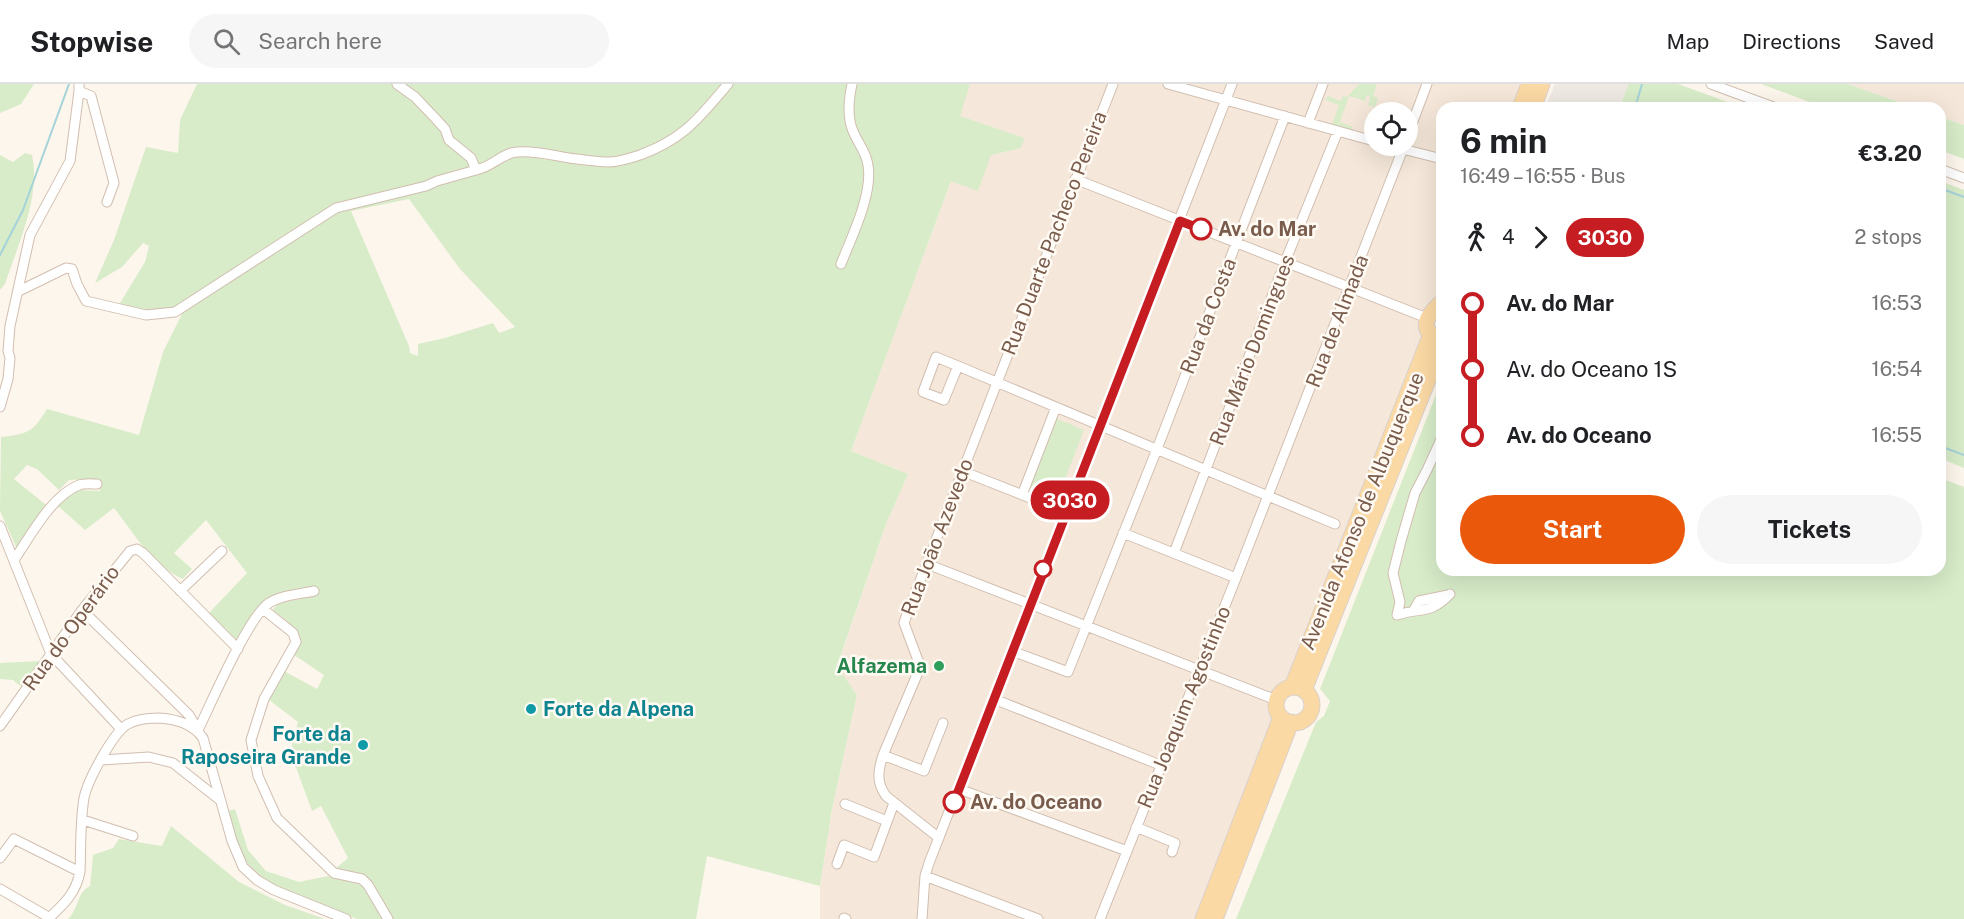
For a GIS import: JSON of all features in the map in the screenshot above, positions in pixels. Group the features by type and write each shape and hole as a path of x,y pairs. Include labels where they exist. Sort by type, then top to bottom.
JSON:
{"main road":[{"path":"1522,102 1529,84"},
{"path":"1535,102 1542,84"},
{"name":"Avenida Afonso de Albuquerque","path":"1436,309 1428,329 1436,338"},
{"name":"Avenida Afonso de Albuquerque","path":"1298,688 1436,345"},
{"name":"Avenida Afonso de Albuquerque","path":"1276,700 1286,689 1298,688 1311,700 1310,710 1303,720 1286,719"},
{"path":"1276,700 1277,711 1286,719"},
{"name":"Avenida Afonso de Albuquerque","path":"1203,919 1286,719"},
{"name":"Avenida Afonso de Albuquerque","path":"1215,919 1286,719"}],"street":[{"path":"397,84 415,97 435,118 445,129 449,140 471,158 476,170"},
{"path":"19,291 66,268 72,269 86,302 146,315 175,312 336,208 426,186 476,170 495,162 507,153 520,151 607,162 630,158 672,140 690,128 728,84"},
{"path":"841,264 867,192 869,168 867,158 853,130 849,111 852,84"},
{"name":"Rua Duarte Pacheco Pereira","path":"996,382 1113,84"},
{"path":"1168,84 1364,138"},
{"path":"922,919 925,876 939,838 1232,84"},
{"path":"1308,123 1323,84"},
{"path":"1418,108 1427,84"},
{"path":"1711,84 1734,88 1763,102"},
{"path":"79,87 91,96 114,183 107,202"},
{"path":"0,407 8,379 10,326 30,236 70,162 79,87"},
{"name":"Rua da Costa","path":"1012,651 1068,672 1157,449 1285,116"},
{"name":"Rua Mário Domingues","path":"1174,554 1285,262 1338,131"},
{"path":"1418,152 1436,157"},
{"name":"Rua de Almada","path":"1268,495 1400,156"},
{"path":"1946,171 1964,178"},
{"path":"1076,179 1350,288 1436,309"},
{"path":"958,366 944,400 923,392 936,357 958,366 1056,407 1100,425 1207,470 1268,495 1335,524"},
{"name":"Rua João Azevedo","path":"939,838 894,803 880,788 879,768 919,670 920,663 904,623 996,382"},
{"path":"1022,495 1056,407"},
{"path":"1436,450 1414,493 1393,573 1400,602 1397,615 1414,610 1423,611 1439,605 1450,594"},
{"path":"962,471 1066,512"},
{"path":"14,560 57,500 79,485 97,484"},
{"name":"Rua Joaquim Agostinho","path":"1100,919 1268,495"},
{"path":"0,526 51,654 121,729"},
{"path":"1123,533 1236,578"},
{"name":"Rua do Operário","path":"0,726 82,610 130,551 137,549 238,649"},
{"path":"180,591 222,551"},
{"path":"927,564 1276,700"},
{"path":"198,730 238,649 263,609 275,600 314,591"},
{"path":"263,609 293,633 296,642 264,699 251,740 258,776 277,818 334,873 362,879 388,919"},
{"path":"82,610 189,715 207,748 232,841 243,867 257,880 274,890 346,919"},
{"path":"994,699 1160,765"},
{"path":"0,890 49,918 74,892 80,872 84,799 90,778 121,729 134,721 152,718 172,719 198,730"},
{"path":"883,755 924,771 943,723"},
{"path":"102,760 149,757 173,763 221,801"},
{"path":"959,789 1127,851"},
{"path":"837,864 844,845 874,857 894,803"},
{"path":"845,804 888,821"},
{"path":"83,820 133,836"},
{"path":"1136,827 1175,843 1172,852"},
{"path":"0,858 14,839 80,872"},
{"path":"925,876 1038,919"}],"shaded area":[{"path":"970,84 1529,84 1522,102 1436,102 1436,312 1285,688 1276,699 1277,711 1202,919 820,919 820,886 832,809 857,695 837,667 886,524 908,474 851,451 951,181 991,155 1021,148 1024,138 959,116"},
{"path":"1555,84 1628,84 1622,102 1548,102"},
{"path":"1848,84 1964,84 1964,125 1946,119 1946,102 1899,102"}],"green space":[{"path":"0,84 34,84 21,104 0,113"},
{"path":"197,84 970,84 960,116 1025,138 1021,148 991,155 978,191 951,181 851,451 908,474 886,524 837,666 857,695 832,809 820,886 707,856 696,919 390,919 369,879 357,873 335,869 348,858 321,806 312,811 293,759 292,743 298,722 268,699 284,671 317,689 324,675 294,655 298,640 297,634 290,624 273,610 277,604 317,595 313,587 283,594 261,604 238,641 209,613 247,573 206,520 174,553 192,569 183,579 162,566 153,557 114,508 85,530 58,506 77,490 100,491 100,479 69,480 59,490 37,469 27,465 14,479 46,505 17,549 0,511 1,437 29,431 38,423 47,409 139,435 163,352 182,314 177,306 157,311 117,308 145,262 149,246 143,243 122,267 95,283 114,240 146,147 178,153 180,120","holes":["409,199 460,269 515,327 499,333 493,323 418,344 418,356 410,353 351,211"]},
{"path":"1359,84 1377,84 1373,96 1378,98 1377,102 1369,102 1370,96 1367,95 1365,102 1349,96 1340,122 1353,127 1352,130 1332,124 1339,105 1325,100 1328,96 1341,101 1343,96 1347,97"},
{"path":"1628,84 1678,84 1728,102 1622,102"},
{"path":"1761,84 1848,84 1899,102 1810,102"},
{"path":"1946,119 1964,125 1964,159 1946,152"},
{"path":"25,153 32,155 34,171 31,204 22,237 5,284 0,290 0,155 13,162"},
{"path":"1946,183 1964,190 1964,468 1946,460"},
{"path":"1436,395 1436,576 1946,576 1946,480 1964,487 1964,919 1236,919 1316,722 1324,716 1330,701 1320,689"},
{"path":"1055,418 1084,430 1057,500 1027,488"},
{"path":"42,661 23,688 13,680 0,679 0,663"},
{"path":"235,809 248,850 266,871 299,882 328,876 362,885 384,919 357,919 293,894 259,876 242,857 228,811"},
{"path":"171,826 239,882 285,905 325,919 68,919 82,893 90,886 93,855 113,848 119,839 162,846"}],"waterway":[{"path":"0,255 23,210 69,84"},
{"path":"1637,102 1642,84"},
{"path":"1946,190 1964,197"},
{"path":"1946,448 1964,455"}],"bus line":[{"name":"3030","path":"954,802 1180,221 1201,229"}],"place":[{"name":"Av. do Mar","path":"1201,229"},
{"name":"Alfazema","path":"939,666"},
{"name":"Forte da Alpena","path":"531,709"},
{"name":"Forte da Raposeira Grande","path":"363,745"},
{"name":"Av. do Oceano","path":"954,802"}]}
